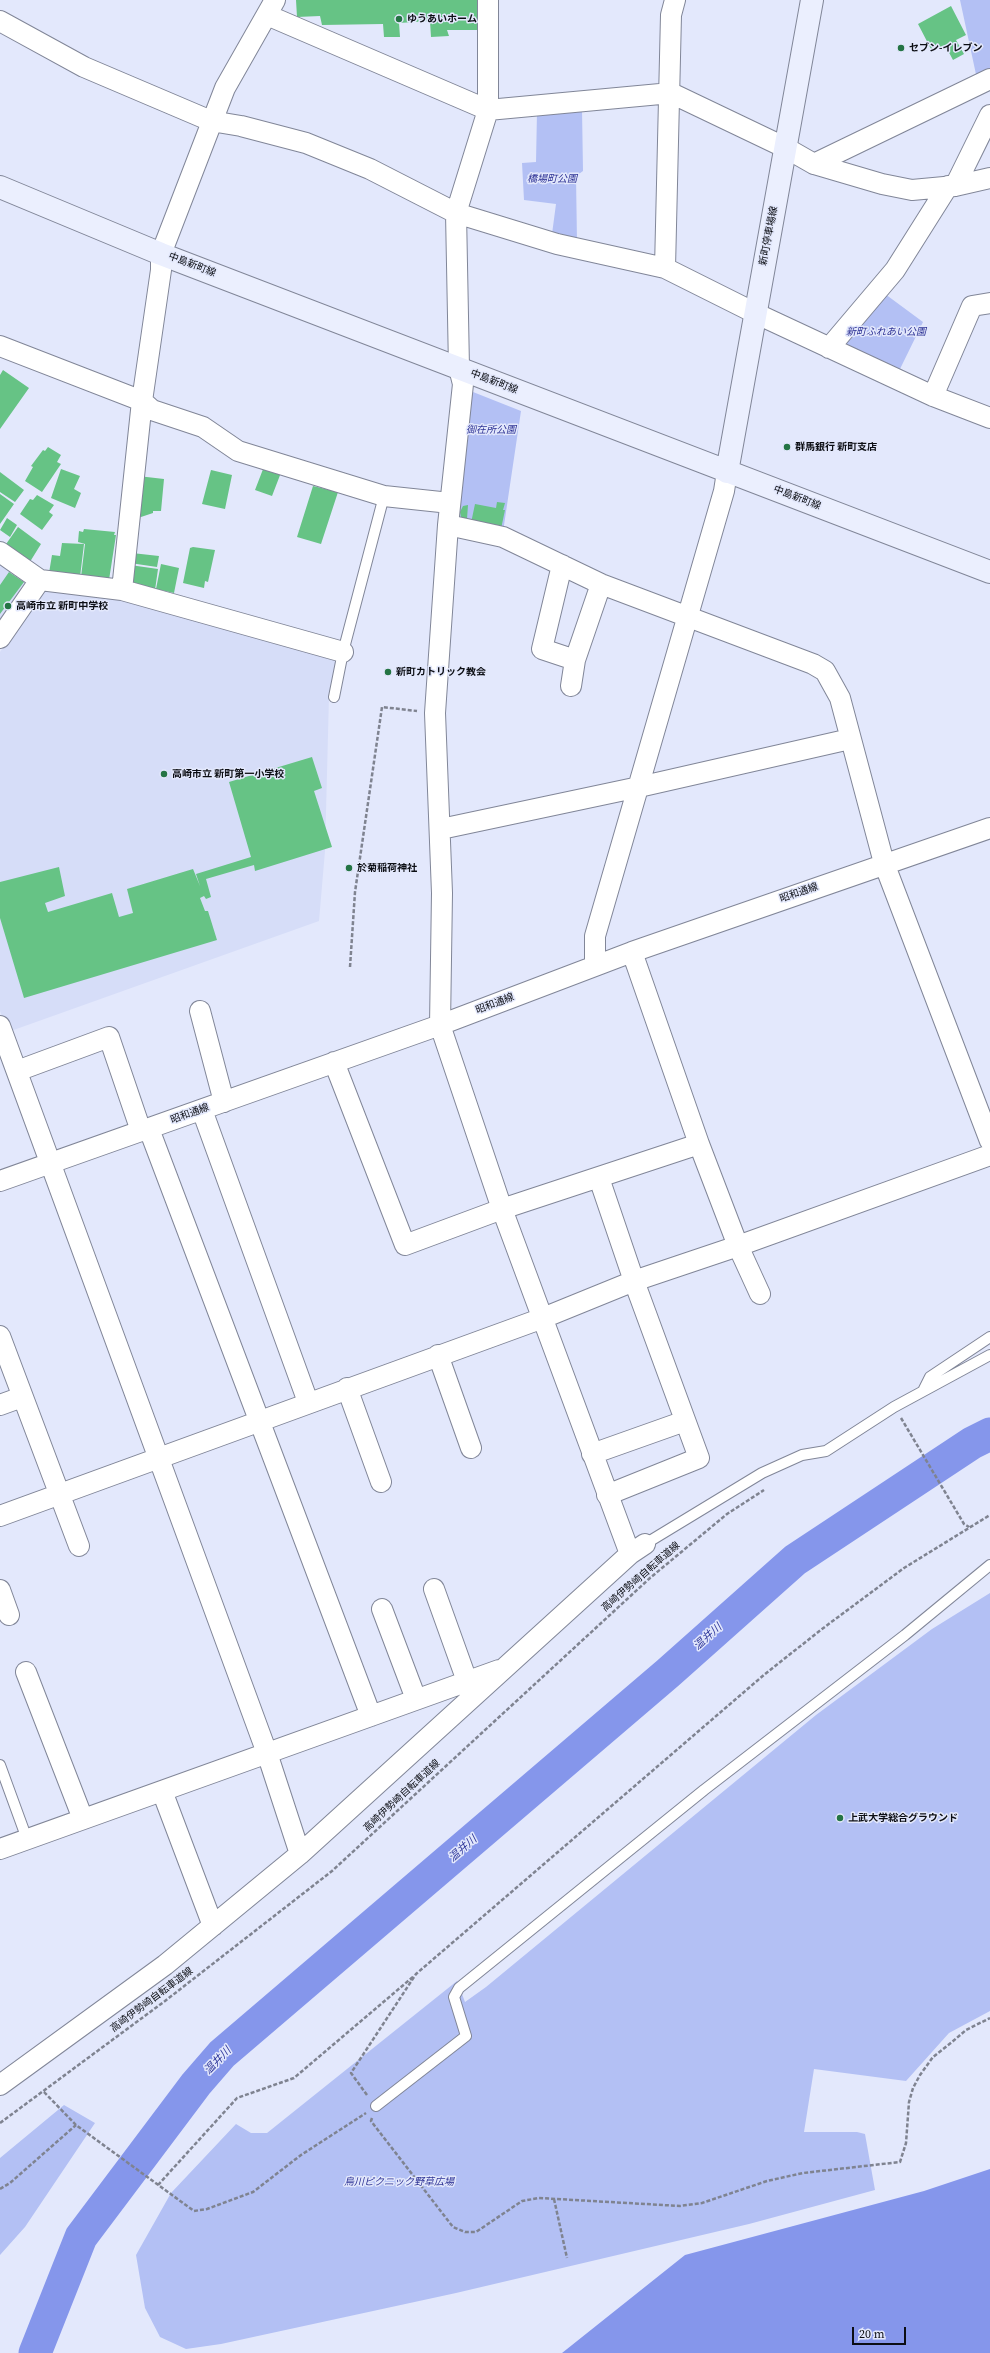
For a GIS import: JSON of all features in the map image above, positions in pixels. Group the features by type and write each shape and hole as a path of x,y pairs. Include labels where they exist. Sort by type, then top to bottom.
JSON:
{"main road":[{"name":"新町停車場線","path":"727,472 812,0"},
{"name":"中島新町線","path":"0,187 161,254 990,572"}],"street":[{"path":"0,2085 165,1965 300,1854 637,1549 607,1495 502,1209 440,1025 442,893 441,829 435,712 448,525 464,384 459,368 456,213 488,110 488,0"},
{"path":"665,268 671,93 670,5"},
{"path":"122,590 142,401 161,270 161,254 225,88 271,7 488,110 671,93 786,148 814,164 882,184 912,190 952,186 990,178"},
{"path":"0,21 84,67 211,122 241,126 306,143 370,169 456,213 557,244 665,268 829,348 933,396 990,418"},
{"path":"814,164 990,79"},
{"path":"829,348 895,270 952,186 990,115"},
{"path":"933,396 972,306 990,304"},
{"path":"0,346 142,401 152,410 203,427 238,451 384,496 450,503"},
{"path":"595,966 595,936 724,491 727,472"},
{"path":"448,525 503,537 601,584 813,664 825,671 840,698 884,864 990,1141"},
{"path":"0,552 40,580 122,590 343,652"},
{"path":"562,565 542,649 575,660"},
{"path":"0,638 40,580"},
{"path":"571,686 575,660 601,584"},
{"path":"441,829 639,787 850,739"},
{"name":"昭和通線","path":"0,1181 440,1025 632,952 990,828"},
{"path":"632,952 699,1144 738,1246 760,1294"},
{"path":"200,1011 224,1102"},
{"path":"0,1026 160,1458 267,1754 300,1854"},
{"path":"16,1070 109,1037 259,1420 371,1716"},
{"path":"334,1062 405,1245 502,1209 699,1144"},
{"path":"202,1110 308,1402"},
{"path":"0,1516 308,1402 543,1318 634,1281 738,1246 990,1155"},
{"path":"599,1178 634,1281 699,1458 607,1495"},
{"path":"0,1336 58,1495 79,1546"},
{"path":"438,1355 471,1448"},
{"path":"348,1388 381,1482"},
{"path":"0,1405 22,1397"},
{"path":"592,1454 685,1421"},
{"path":"434,1589 467,1681"},
{"path":"0,1590 10,1615"},
{"path":"382,1609 416,1699"},
{"path":"0,1849 508,1666"},
{"path":"26,1672 83,1819"},
{"path":"162,1791 213,1926"}],"lane":[{"path":"334,697 343,652 384,496"},
{"path":"923,1391 930,1377 990,1337"},
{"path":"637,1549 732,1490 784,1461 802,1455 826,1451 923,1391 990,1355"},
{"path":"376,2106 466,2036 454,1997 459,1988 704,1790 905,1635 990,1565"},
{"path":"0,1765 28,1839"}],"path":[{"path":"350,967 355,892 382,708 435,712"},
{"path":"899,1414 964,1524 969,1527"},
{"name":"高崎伊勢崎自転車道線","path":"0,2123 44,2092 332,1871 650,1578 727,1514 771,1486"},
{"path":"158,2185 237,2098 294,2078 771,1669 822,1628 904,1568 990,1515"},
{"path":"376,2106 351,2073 416,1974"},
{"path":"376,2106 371,2120 453,2227 465,2232 476,2232 522,2201 539,2198 680,2206 702,2204 767,2181 803,2173 900,2162 906,2142 909,2102 913,2088 920,2075 933,2058 966,2030 990,2018"},
{"path":"44,2092 76,2125 194,2211 207,2209 253,2192 301,2155 376,2106"},
{"path":"0,2189 10,2183 76,2125"},
{"path":"554,2199 567,2258"}],"shaded area":[{"name":"高崎市立 新町中学校","path":"0,558 33,581 0,630"},
{"name":"高崎市立 新町第一小学校","path":"55,586 129,595 339,655 329,696 325,851 319,921 8,1032 0,1011 0,652 39,594"}],"green space":[{"path":"960,0 990,0 990,71 977,79"},
{"name":"橋場町公園","path":"582,109 583,171 576,176 577,242 552,234 556,204 524,200 522,163 536,162 537,112"},
{"name":"新町ふれあい公園","path":"881,291 923,322 900,369 845,347 842,339"},
{"name":"御在所公園","path":"473,392 521,411 503,532 455,522 468,396"},
{"name":"烏川ピクニック野草広場","path":"990,1593 990,2011 949,2033 906,2081 814,2069 804,2132 857,2132 865,2134 875,2190 749,2224 456,2293 221,2344 186,2349 160,2337 145,2308 136,2255 171,2193 236,2124 251,2133 267,2133 457,1981 465,2002 486,1987 816,1715 932,1629"},
{"path":"64,2105 95,2123 25,2227 0,2255 0,2158"}],"water":[{"path":"990,2169 990,2353 562,2353 685,2255 924,2191"}],"building":[{"name":"ゆうあいホーム","path":"296,0 477,0 477,30 447,30 449,36 431,37 430,21 399,23 400,37 384,37 383,24 322,25 320,16 297,17"},
{"path":"951,6 966,35 956,40 964,54 953,60 945,45 932,51 918,24"},
{"path":"3,370 29,388 0,429 0,375"},
{"path":"48,447 61,455 57,462 61,464 42,492 25,481 33,467 31,466 43,450 45,451"},
{"path":"265,464 282,470 272,496 255,490"},
{"path":"61,469 80,476 74,489 81,493 75,508 51,498"},
{"path":"211,470 232,475 225,509 202,504"},
{"path":"0,472 24,490 15,502 0,492"},
{"path":"138,476 164,479 161,511 153,511 153,513 141,517 134,515"},
{"path":"313,486 338,492 321,544 297,537"},
{"path":"0,494 14,504 0,524"},
{"path":"37,495 54,505 49,512 53,515 42,530 20,514 30,499 33,500"},
{"path":"497,502 505,503 501,529 471,523 475,504 496,508"},
{"path":"468,505 467,519 461,517 460,512 463,506"},
{"path":"7,518 17,525 10,537 0,530"},
{"path":"18,527 41,544 28,565 4,547"},
{"path":"84,529 115,532 114,535 116,535 109,580 81,577 85,544 78,542 79,531 83,532"},
{"path":"62,543 84,544 80,577 49,573 52,555 60,556"},
{"path":"193,547 215,550 208,582 205,581 204,588 183,583 190,548"},
{"path":"132,553 159,556 157,567 130,563"},
{"path":"161,564 179,568 174,593 156,589"},
{"path":"130,565 158,569 155,590 127,585"},
{"path":"9,572 24,582 0,614 0,585"},
{"path":"312,757 322,788 314,791 332,847 255,871 254,865 206,879 211,897 206,899 204,896 200,898 205,911 208,911 217,940 24,998 0,918 0,882 59,867 65,896 45,903 48,912 112,893 119,917 133,913 127,889 193,869 200,886 196,874 251,857 229,782"}],"waterway":[{"name":"温井川","path":"35,2353 81,2237 196,2084 222,2054 668,1673 795,1560 972,1443 990,1434"}],"place":[{"name":"ゆうあいホーム","path":"399,19"},
{"name":"セブン-イレブン","path":"901,48"},
{"name":"群馬銀行 新町支店","path":"787,447"},
{"name":"高崎市立 新町中学校","path":"8,606"},
{"name":"新町カトリック教会","path":"388,672"},
{"name":"高崎市立 新町第一小学校","path":"164,774"},
{"name":"於菊稲荷神社","path":"349,868"},
{"name":"上武大学総合グラウンド","path":"840,1818"}]}
